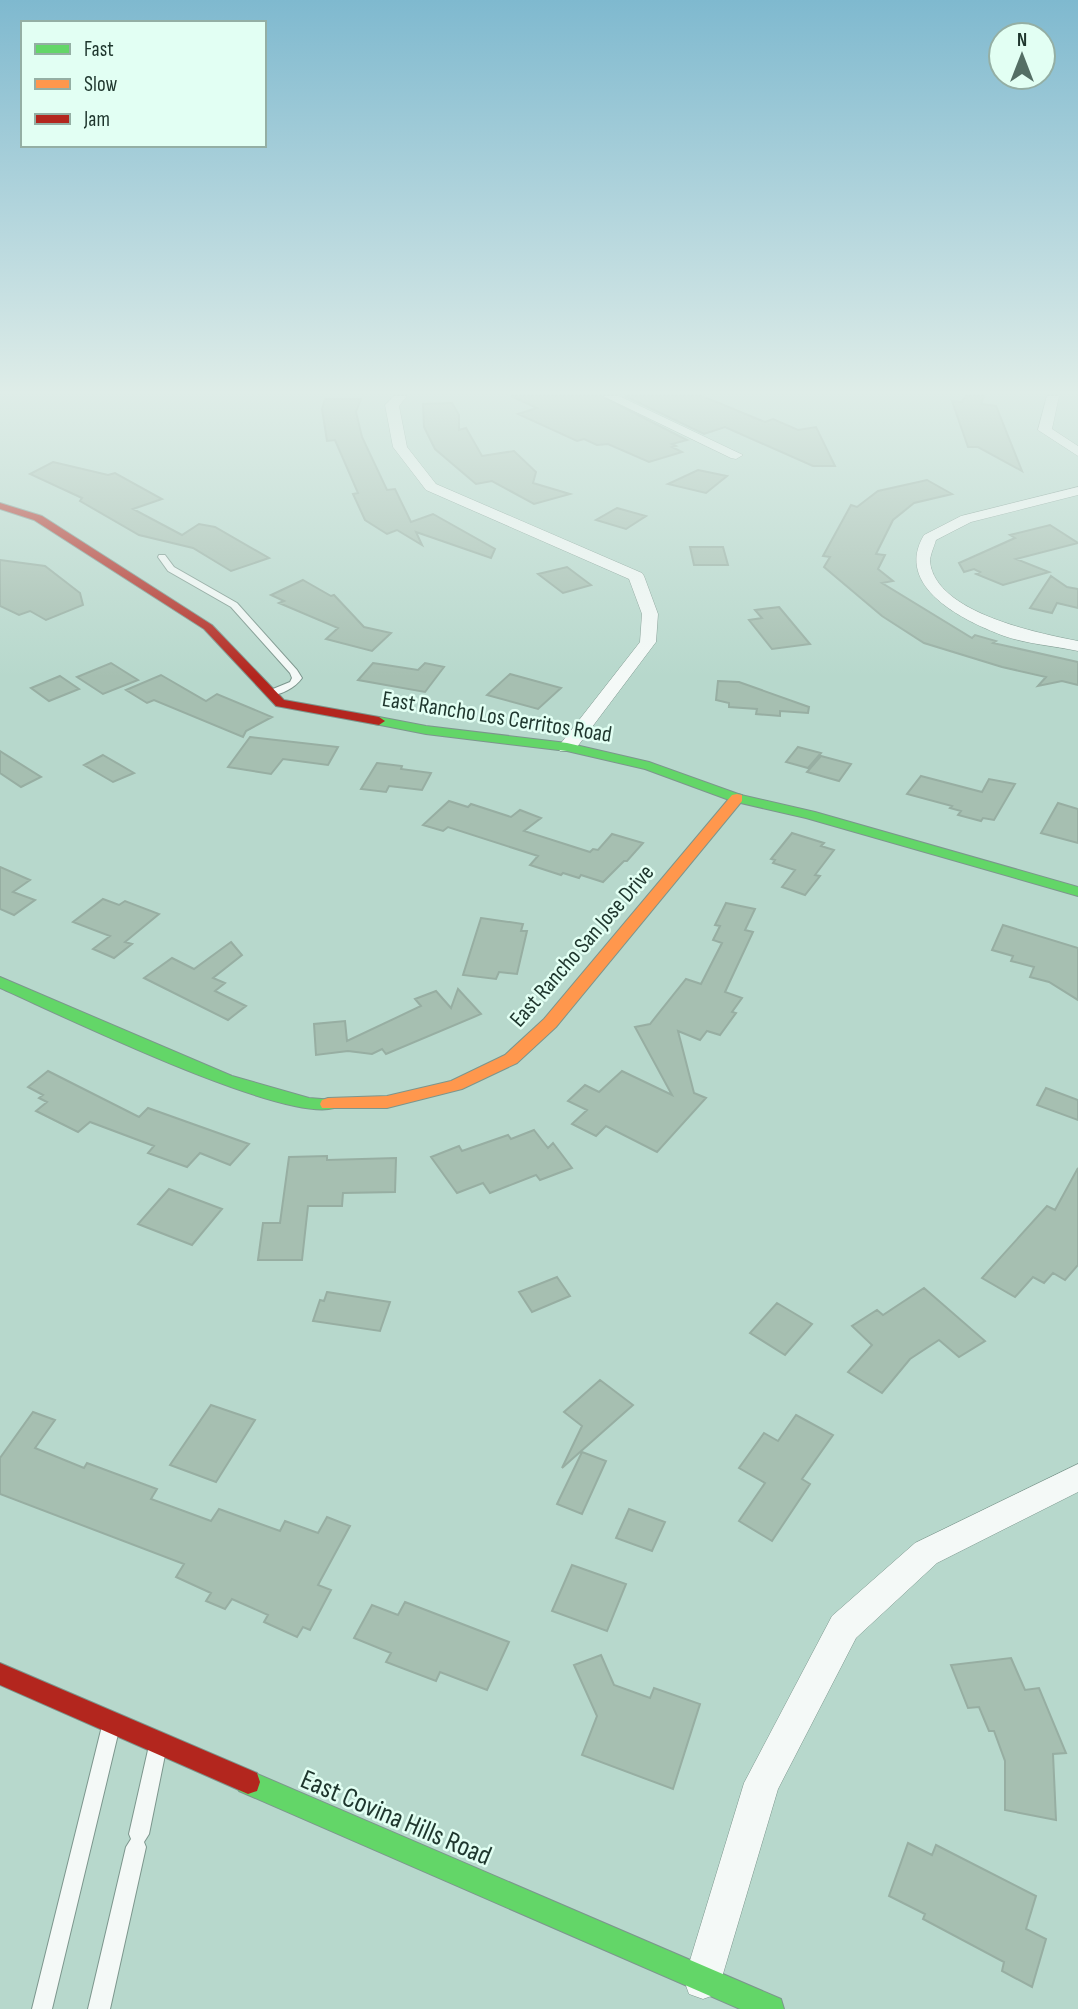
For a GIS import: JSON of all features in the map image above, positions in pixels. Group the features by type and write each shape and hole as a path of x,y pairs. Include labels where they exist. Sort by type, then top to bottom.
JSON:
{"street":[{"path":"437,490 636,576 650,614 648,642 567,747"},
{"path":"1078,491 966,519 929,538 922,560 930,584 959,608 1010,632 1078,646"},
{"name":"East Rancho Los Cerritos Road","path":"0,506 38,518 208,627 280,703 426,730 567,747 649,766 737,799 810,815 1078,892"},
{"name":"East Rancho San Jose Drive","path":"0,982 226,1080 309,1104 387,1102 456,1085 511,1059 550,1023 737,799"},
{"path":"703,1980 762,1783 844,1627 926,1553 1078,1477"},
{"name":"East Covina Hills Road","path":"0,1674 772,2009"}],"lane":[{"path":"162,557 172,569 234,605 294,672 297,678 293,684 271,693"},
{"path":"42,2009 111,1723"},
{"path":"99,2009 158,1743"}],"building":[{"path":"64,490 145,490 162,499 133,509 182,535 199,524 215,527 269,558 231,571 193,548 139,535 80,501 82,498"},
{"path":"357,490 395,490 411,522 433,514 495,549 491,558 416,532 422,545 397,530 387,534 365,520 353,494 358,493"},
{"path":"508,490 556,490 570,494 534,504"},
{"path":"944,490 952,494 914,503 893,520 876,554 885,555 878,569 893,581 882,583 972,638 975,635 996,641 993,643 1078,662 1078,685 1062,681 1038,686 1046,677 1002,667 924,643 882,616 824,567 830,557 823,556 851,505 857,507 878,491"},
{"path":"617,508 646,516 626,529 596,520"},
{"path":"1050,525 1078,543 1016,559 1049,572 1003,585 976,574 980,572 974,569 964,572 959,563 1015,538 1010,535"},
{"path":"690,547 723,547 728,565 694,565"},
{"path":"0,560 45,566 80,593 83,605 46,620 30,611 19,615 0,606"},
{"path":"567,567 591,585 563,593 538,574"},
{"path":"1051,576 1067,587 1078,589 1078,608 1057,603 1052,613 1030,608"},
{"path":"303,580 331,596 334,595 364,627 391,633 372,651 326,639 338,628 279,603 284,601 271,595"},
{"path":"779,607 810,644 772,649 749,620 762,618 755,610"},
{"path":"111,663 138,680 103,694 77,677"},
{"path":"373,663 418,670 425,663 444,667 425,692 358,680"},
{"path":"510,674 561,688 538,709 487,695"},
{"path":"161,675 206,701 217,694 272,717 246,731 243,737 154,700 147,703 126,690"},
{"path":"60,676 79,689 49,701 31,688"},
{"path":"718,681 739,682 809,707 808,713 780,711 780,716 756,714 757,709 729,707 729,703 716,700"},
{"path":"250,737 338,747 328,765 283,759 271,774 228,767"},
{"path":"798,747 821,753 808,768 786,762"},
{"path":"0,751 41,777 21,787 0,773"},
{"path":"103,755 134,773 113,782 84,765"},
{"path":"821,756 851,764 839,781 807,772"},
{"path":"377,763 431,773 422,790 389,786 386,792 361,789"},
{"path":"921,776 982,792 989,779 1015,784 994,820 983,818 981,821 958,815 961,811 950,808 952,806 907,794"},
{"path":"449,801 468,807 471,804 511,817 520,810 541,818 524,831 590,852 593,849 598,850 612,834 643,843 603,882 581,875 579,878 563,873 561,875 530,865 538,856 448,827 443,831 423,825"},
{"path":"1058,803 1078,809 1078,843 1041,833"},
{"path":"792,833 824,843 821,846 834,850 815,875 820,876 805,895 782,887 795,870 773,863 775,860 771,859"},
{"path":"0,867 30,880 13,892 35,900 14,915 0,909"},
{"path":"103,899 119,905 125,901 159,914 125,942 132,944 114,958 93,949 110,936 73,922"},
{"path":"726,903 755,909 745,930 753,932 725,992 742,998 732,1012 736,1013 720,1035 707,1031 700,1040 678,1031 694,1093 706,1098 657,1152 606,1126 596,1136 572,1124 587,1110 568,1101 585,1085 599,1092 622,1071 672,1095 635,1027 650,1024 686,979 701,984 722,943 713,940 720,926 715,925"},
{"path":"481,918 523,924 521,931 527,931 517,974 499,972 496,979 463,975"},
{"path":"1003,925 1078,948 1078,1000 1049,982 1030,977 1034,967 1011,961 1013,956 992,950"},
{"path":"231,942 242,955 213,978 225,983 215,991 246,1006 228,1020 144,978 172,958 194,969"},
{"path":"458,989 481,1014 386,1054 382,1049 372,1054 348,1051 316,1055 314,1024 345,1021 347,1041 421,1006 415,999 436,991 451,1008"},
{"path":"48,1071 139,1117 148,1108 249,1144 230,1165 200,1153 187,1167 148,1153 154,1146 90,1122 78,1132 36,1111 47,1102 39,1098 43,1095 28,1087"},
{"path":"1046,1088 1078,1100 1078,1120 1037,1105"},
{"path":"534,1130 548,1148 553,1143 572,1168 540,1180 536,1175 490,1193 483,1183 457,1193 431,1157 459,1146 462,1151 508,1135 511,1139"},
{"path":"327,1156 327,1160 396,1158 395,1192 343,1193 342,1206 308,1206 302,1260 258,1260 263,1223 280,1223 289,1157"},
{"path":"1078,1168 1078,1265 1065,1280 1053,1273 1044,1283 1033,1277 1015,1297 982,1278 1047,1206 1055,1210"},
{"path":"169,1189 222,1209 192,1245 138,1224"},
{"path":"557,1277 570,1296 532,1312 519,1292"},
{"path":"924,1288 985,1341 959,1357 939,1340 910,1359 882,1393 848,1372 872,1345 852,1326 877,1310 883,1315"},
{"path":"327,1292 390,1302 380,1331 313,1321 320,1300 324,1301"},
{"path":"777,1303 812,1324 785,1355 750,1333"},
{"path":"600,1380 633,1405 562,1468 582,1426 564,1412"},
{"path":"211,1405 255,1420 216,1482 170,1465"},
{"path":"33,1412 55,1420 35,1448 84,1468 87,1463 157,1489 151,1499 211,1521 219,1509 280,1531 285,1521 318,1533 327,1517 350,1526 318,1585 331,1590 310,1630 303,1627 297,1637 264,1622 268,1615 232,1599 225,1609 206,1601 211,1593 176,1577 184,1564 0,1494 0,1458"},
{"path":"796,1415 833,1435 802,1479 810,1484 772,1541 739,1521 765,1483 739,1468 764,1433 778,1441"},
{"path":"582,1452 606,1461 582,1514 557,1504"},
{"path":"629,1509 665,1522 652,1551 616,1538"},
{"path":"572,1565 626,1584 607,1631 552,1611"},
{"path":"405,1602 509,1642 487,1690 440,1672 436,1681 386,1662 391,1653 354,1638 372,1605 398,1615"},
{"path":"601,1655 614,1685 650,1698 654,1688 700,1704 673,1789 582,1755 597,1716 574,1665"},
{"path":"1011,1658 1025,1690 1039,1688 1066,1753 1053,1754 1056,1820 1005,1810 1005,1761 994,1731 989,1731 979,1707 968,1708 951,1665"},
{"path":"908,1843 932,1855 936,1845 1036,1896 1026,1929 1046,1939 1032,1987 1002,1971 1004,1962 923,1919 925,1914 889,1896"}],"traffic: fast":[{"path":"379,721 426,730 567,747 649,766 737,798 810,815 1078,892"},
{"path":"0,982 226,1080 309,1104 328,1104"},
{"path":"248,1782 771,2009"}],"traffic: slow":[{"path":"328,1104 387,1102 456,1085 511,1059 550,1023 737,798"}],"traffic: jam":[{"path":"0,506 38,518 208,627 280,703 379,721"},
{"path":"0,1674 248,1782"}]}
